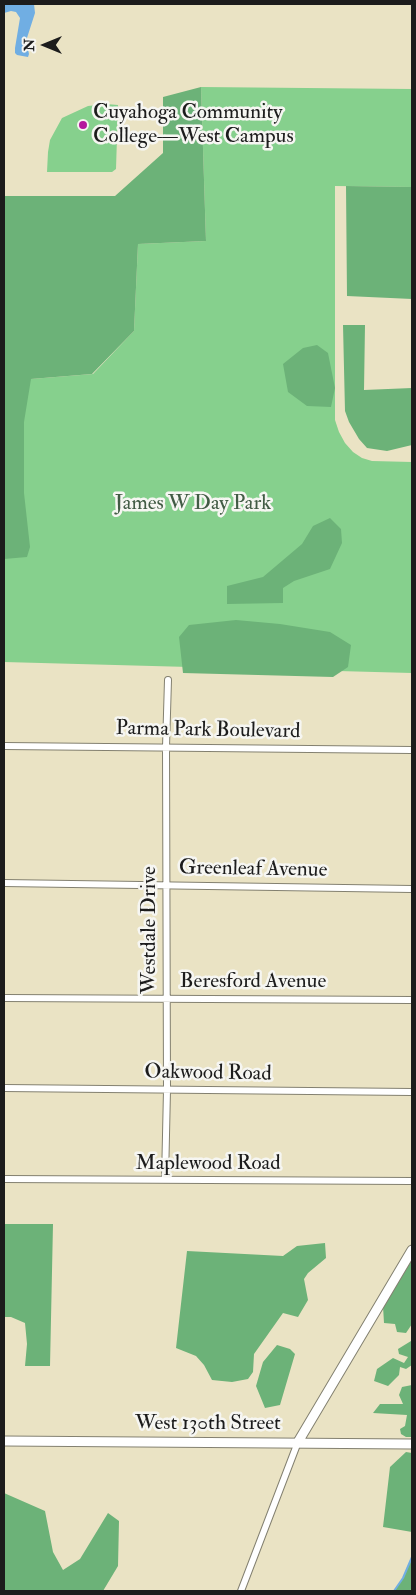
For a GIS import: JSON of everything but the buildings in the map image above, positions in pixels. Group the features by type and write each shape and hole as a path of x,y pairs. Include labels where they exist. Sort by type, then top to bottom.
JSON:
{"main road":[{"path":"298,1442 412,1250"},
{"name":"West 130th Street","path":"4,1441 412,1444"}],"street":[{"name":"Westdale Drive","path":"165,1180 167,1090 166,747 168,680"},
{"name":"Parma Park Boulevard","path":"4,746 412,750"},
{"name":"Greenleaf Avenue","path":"4,883 412,888"},
{"name":"Beresford Avenue","path":"4,998 412,1000"},
{"name":"Oakwood Road","path":"4,1088 412,1092"},
{"name":"Maplewood Road","path":"4,1179 412,1181"},
{"path":"241,1591 298,1442"}],"green space":[{"name":"James W Day Park","path":"201,87 412,89 412,187 335,186 335,420 345,443 362,458 372,461 412,462 412,673 4,662 4,389 31,379 93,374 134,331 138,244 206,241"},
{"path":"201,87 206,241 138,244 134,331 92,374 31,379 24,422 24,493 30,547 27,557 4,559 4,196 115,196 163,153 163,97"},
{"path":"118,105 116,169 112,172 47,172 50,140 62,118 88,106"},
{"path":"346,186 412,187 412,299 347,296"},
{"path":"343,325 365,325 364,390 412,388 412,445 387,451 367,448 349,422 345,411"},
{"path":"317,345 328,353 335,388 331,407 307,406 288,392 283,364 303,348"},
{"path":"330,518 341,529 342,543 330,569 294,581 283,588 283,603 227,604 227,586 263,577 302,544 313,526"},
{"path":"236,620 280,624 330,632 351,645 348,667 333,677 183,673 179,637 189,625"},
{"path":"4,1224 53,1224 50,1366 25,1366 27,1344 25,1323 11,1317 4,1317"},
{"path":"325,1243 326,1258 308,1273 304,1279 308,1300 298,1317 283,1313 254,1354 253,1372 248,1379 232,1382 212,1380 204,1365 196,1356 176,1348 187,1251 283,1256 297,1246"},
{"path":"412,1260 412,1324 406,1333 397,1332 395,1324 384,1323 383,1306"},
{"path":"411,1341 412,1365 406,1369 400,1367 399,1375 388,1386 374,1381 377,1369 393,1358 404,1363 408,1357 399,1354 398,1349"},
{"path":"277,1345 290,1349 295,1354 280,1405 265,1408 256,1386 263,1362"},
{"path":"412,1385 412,1437 406,1437 401,1434 400,1429 405,1426 407,1415 373,1413 380,1404 403,1404 399,1395 402,1387"},
{"path":"406,1452 412,1453 412,1532 383,1527 390,1467"},
{"path":"4,1493 45,1511 53,1552 63,1570 80,1559 108,1513 119,1521 118,1566 103,1591 4,1591"},
{"path":"412,1557 412,1588 410,1591 394,1591 403,1578"}],"water":[{"path":"34,4 35,13 26,41 28,57 17,55 15,48 20,18 16,12 4,13 4,5"}],"waterway":[{"path":"394,1591 403,1578 412,1557"}],"place":[{"name":"Cuyahoga Community College—West Campus","path":"83,125"}]}
